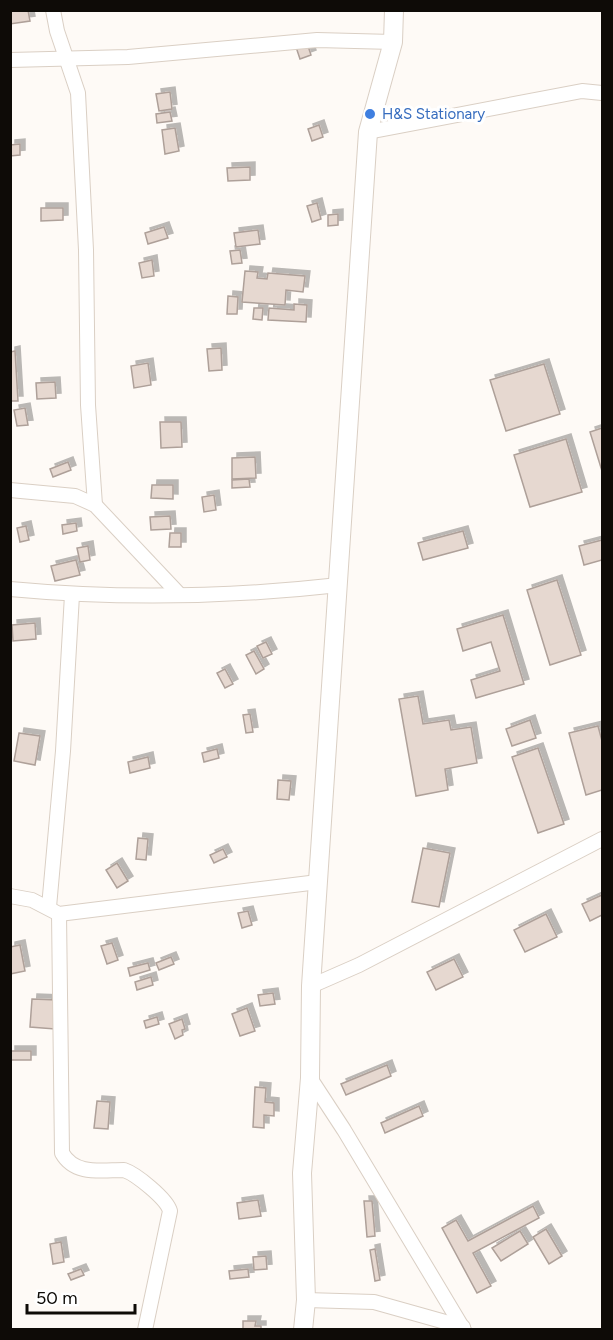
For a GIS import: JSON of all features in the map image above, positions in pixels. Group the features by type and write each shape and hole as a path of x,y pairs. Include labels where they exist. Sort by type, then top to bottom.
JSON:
{"main road":[{"path":"303,1329 306,1300 302,1173 310,1078 311,986 368,132 393,42 394,10"}],"street":[{"path":"53,10 66,57 77,85 80,116 88,405 94,505"},
{"path":"10,60 128,57 317,40 393,42"},
{"path":"368,132 582,91 603,93"},
{"path":"10,490 75,496 94,505 178,593"},
{"path":"10,589 72,594 178,593 284,591 339,585"},
{"path":"72,594 54,910 62,1153 70,1164 79,1169 124,1170 131,1173 165,1200 170,1211 145,1329"},
{"path":"311,986 359,965 603,839"},
{"path":"10,896 54,910 318,882"},
{"path":"310,1078 464,1328"},
{"path":"306,1300 374,1302 464,1328"}],"building":[{"path":"10,10 28,10 30,21 10,24"},
{"path":"307,43 311,55 300,59 296,47"},
{"path":"170,92 172,109 159,111 156,94"},
{"path":"170,112 172,121 157,123 156,114"},
{"path":"319,125 323,137 312,141 308,129"},
{"path":"175,128 179,151 165,154 162,130"},
{"path":"20,144 20,155 10,156 10,145"},
{"path":"250,167 250,180 228,181 227,168"},
{"path":"317,203 321,219 312,222 307,206"},
{"path":"41,208 63,208 63,220 41,221"},
{"path":"338,214 338,225 328,226 328,215"},
{"path":"164,227 168,238 148,244 145,233"},
{"path":"258,230 260,244 236,247 234,233"},
{"path":"240,250 242,263 232,264 230,251"},
{"path":"152,260 154,276 142,278 139,263"},
{"path":"245,271 258,272 257,278 267,279 268,273 305,276 303,292 286,290 285,305 242,302"},
{"path":"228,296 238,297 237,314 227,314"},
{"path":"294,304 307,305 306,322 268,320 269,308 294,310"},
{"path":"254,308 263,308 262,320 253,319"},
{"path":"221,348 222,370 209,371 207,349"},
{"path":"15,351 18,401 10,401 10,352"},
{"path":"148,363 151,385 134,388 131,366"},
{"path":"544,364 560,414 506,431 490,380"},
{"path":"55,382 56,398 37,399 36,383"},
{"path":"25,408 28,425 17,426 14,410"},
{"path":"160,422 181,422 182,447 161,448"},
{"path":"602,428 602,471 590,432"},
{"path":"566,439 582,492 530,507 514,455"},
{"path":"255,457 256,478 232,479 232,458"},
{"path":"68,462 71,470 53,477 50,469"},
{"path":"249,479 250,487 232,488 232,480"},
{"path":"152,485 173,485 173,499 151,498"},
{"path":"214,495 216,510 204,512 202,497"},
{"path":"170,516 171,529 151,530 150,517"},
{"path":"76,523 77,531 63,534 62,525"},
{"path":"26,526 29,540 20,542 17,528"},
{"path":"463,531 468,548 423,560 418,543"},
{"path":"170,533 181,533 181,547 169,547"},
{"path":"602,540 602,560 584,565 579,546"},
{"path":"88,546 90,560 80,562 77,548"},
{"path":"76,560 80,575 55,581 51,566"},
{"path":"557,580 581,655 550,665 527,590"},
{"path":"503,615 524,684 476,698 471,680 500,671 491,642 463,651 457,629"},
{"path":"35,623 36,639 13,641 12,625"},
{"path":"266,642 272,654 263,658 257,646"},
{"path":"254,651 264,669 256,674 246,655"},
{"path":"225,669 233,684 225,688 217,673"},
{"path":"418,696 423,724 449,720 451,730 471,727 477,763 445,769 448,790 416,796 399,699"},
{"path":"250,714 253,732 246,733 243,715"},
{"path":"530,720 536,738 512,746 506,729"},
{"path":"598,726 602,741 602,790 586,795 569,733"},
{"path":"19,733 40,736 35,765 14,761"},
{"path":"538,748 564,824 538,833 512,757"},
{"path":"217,749 219,758 204,762 202,753"},
{"path":"148,757 150,768 130,773 128,762"},
{"path":"278,780 291,781 289,800 277,799"},
{"path":"138,838 148,839 146,860 136,859"},
{"path":"423,848 450,853 439,907 412,902"},
{"path":"223,849 227,857 214,863 210,855"},
{"path":"117,863 128,881 117,888 106,870"},
{"path":"602,895 602,915 590,921 582,904"},
{"path":"248,911 252,925 242,928 238,913"},
{"path":"546,914 557,937 525,952 514,930"},
{"path":"112,943 118,960 107,964 101,946"},
{"path":"20,945 25,971 10,974 10,947"},
{"path":"171,957 174,964 159,970 156,963"},
{"path":"454,959 463,977 436,990 427,972"},
{"path":"148,963 150,970 130,976 128,968"},
{"path":"151,977 153,985 137,990 135,982"},
{"path":"273,993 275,1004 260,1006 258,995"},
{"path":"32,999 57,1000 55,1029 30,1027"},
{"path":"247,1008 255,1031 240,1036 232,1014"},
{"path":"157,1017 159,1024 146,1028 144,1021"},
{"path":"182,1019 185,1029 182,1030 183,1035 175,1039 169,1024"},
{"path":"10,1051 31,1051 31,1060 10,1060"},
{"path":"387,1065 391,1076 346,1095 341,1084"},
{"path":"255,1087 266,1088 265,1102 274,1103 274,1116 264,1115 264,1128 253,1127"},
{"path":"97,1101 110,1102 108,1129 94,1128"},
{"path":"419,1106 423,1116 385,1133 381,1123"},
{"path":"258,1200 261,1216 239,1219 237,1203"},
{"path":"364,1201 372,1201 375,1236 367,1237"},
{"path":"533,1206 539,1218 473,1253 491,1286 477,1293 442,1228 456,1220 468,1241"},
{"path":"546,1229 562,1256 549,1264 533,1237"},
{"path":"520,1231 528,1244 501,1261 492,1248"},
{"path":"61,1242 64,1262 53,1264 50,1244"},
{"path":"375,1249 380,1280 375,1281 370,1250"},
{"path":"266,1256 267,1269 254,1270 253,1257"},
{"path":"81,1269 84,1275 71,1280 68,1274"},
{"path":"248,1269 249,1277 230,1279 229,1271"},
{"path":"243,1321 256,1321 255,1326 261,1326 261,1330 243,1330"}],"place":[{"name":"H&S Stationary","path":"370,114"}]}
